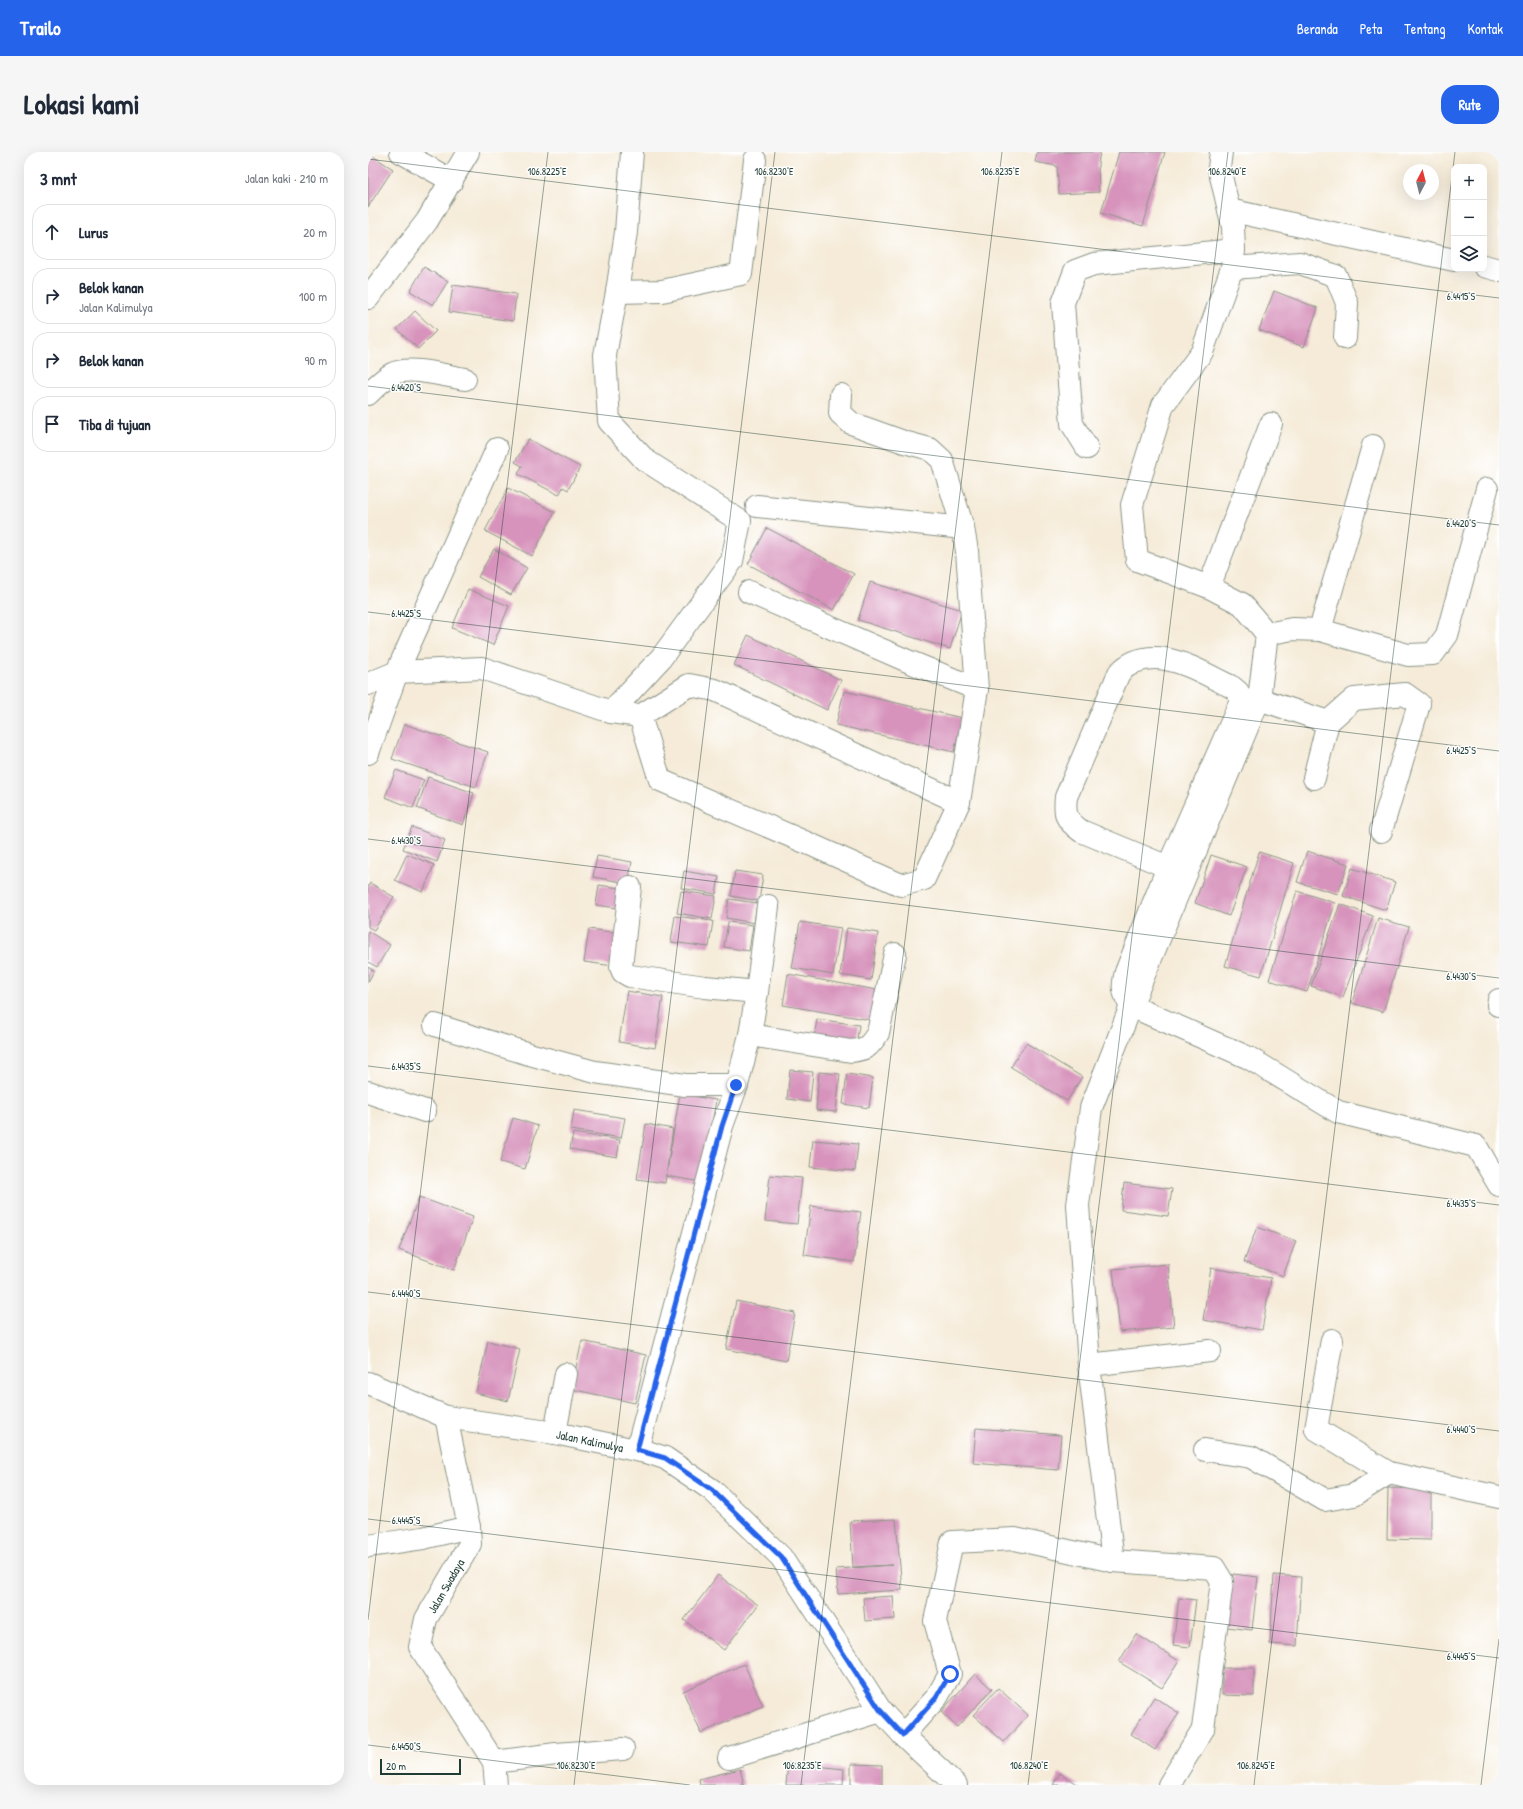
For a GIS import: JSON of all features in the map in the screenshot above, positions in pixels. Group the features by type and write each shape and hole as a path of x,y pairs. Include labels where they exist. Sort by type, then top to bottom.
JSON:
{"street":[{"path":"401,152 452,180"},
{"path":"368,298 427,221 468,152"},
{"path":"611,712 661,658 732,561 740,521 645,460 609,421 605,355 617,292 626,232 632,152"},
{"path":"1113,1561 1089,1365 1078,1206 1091,1108 1131,1006 1260,699 1268,634 1242,604 1209,588 1137,560 1132,505 1163,405 1202,352 1233,259 1233,227 1219,168 1221,152"},
{"path":"617,292 662,292 741,274 755,160"},
{"path":"1229,210 1451,259"},
{"path":"1087,448 1072,424 1063,303 1075,271 1094,264 1233,259 1300,263 1336,276 1347,303 1345,338"},
{"path":"1487,267 1499,270"},
{"path":"368,394 392,374 400,372 419,371 465,379"},
{"path":"640,716 660,780 814,846 901,886 924,879 959,802 977,689 967,552 963,528 942,460 930,448 904,442 851,423 840,412 841,395"},
{"path":"1209,588 1271,424"},
{"path":"1320,630 1373,446"},
{"path":"368,753 396,672 497,449"},
{"path":"1268,634 1292,628 1320,630 1408,656 1433,654 1447,635 1488,489"},
{"path":"757,506 963,528"},
{"path":"749,592 910,662 977,689"},
{"path":"1168,868 1081,831 1071,823 1064,811 1066,797 1119,672 1127,664 1142,658 1156,657 1174,661 1232,687 1238,692 1241,701 1168,868 1126,972 1124,995 1131,1006 1249,1058 1338,1112 1476,1146 1499,1185"},
{"path":"368,684 396,672 482,668 611,712 640,716 689,684 715,690 959,802"},
{"path":"1314,778 1328,722 1354,699 1405,694 1419,704 1381,831"},
{"path":"1260,699 1328,722"},
{"path":"630,887 621,967 623,972 630,976 706,988 756,992"},
{"path":"637,1450 720,1134 750,1035 768,906"},
{"path":"750,1035 851,1051 865,1050 878,1033 895,954"},
{"path":"435,1025 529,1054 595,1072 685,1085 736,1085"},
{"path":"368,1092 425,1111"},
{"path":"1332,1340 1316,1429 1389,1473 1499,1497"},
{"path":"1089,1365 1210,1351"},
{"path":"555,1433 566,1374"},
{"name":"Jalan Kalimulya","path":"368,1383 446,1417 555,1433 637,1450 665,1458 712,1490 781,1557 880,1710 903,1735 956,1785"},
{"name":"Jalan Swadaya","path":"446,1417 469,1527 470,1544 426,1619 420,1647 494,1762 496,1785"},
{"path":"1205,1450 1251,1457 1325,1500 1354,1495 1389,1473"},
{"path":"368,1546 423,1538 469,1527"},
{"path":"903,1735 936,1698 950,1674 935,1621 952,1542 1015,1538 1113,1561 1214,1568 1222,1581 1203,1729 1169,1785"},
{"path":"729,1758 880,1710"},
{"path":"494,1762 556,1754 623,1749"}],"building":[{"path":"1037,152 1100,152 1098,164 1099,192 1059,194 1057,166 1035,162"},
{"path":"1119,152 1165,152 1143,226 1101,213"},
{"path":"368,153 393,169 368,207"},
{"path":"424,267 448,281 433,305 410,291"},
{"path":"453,285 516,294 513,321 449,312"},
{"path":"1274,291 1318,308 1304,347 1259,330"},
{"path":"415,311 436,331 418,349 397,329"},
{"path":"528,439 580,467 568,490 563,487 559,495 518,474 522,466 515,462"},
{"path":"508,488 555,512 532,556 485,531"},
{"path":"767,528 854,574 834,610 748,564"},
{"path":"494,549 527,568 511,595 478,577"},
{"path":"870,582 962,610 950,649 858,620"},
{"path":"468,589 509,606 493,645 452,628"},
{"path":"748,635 841,680 827,710 734,665"},
{"path":"844,691 962,718 954,752 836,725"},
{"path":"404,724 488,752 476,787 392,759"},
{"path":"396,770 424,780 413,808 385,797"},
{"path":"428,777 474,793 463,825 417,808"},
{"path":"412,827 445,840 437,862 403,849"},
{"path":"1307,851 1348,864 1338,894 1297,882"},
{"path":"1259,852 1294,863 1261,976 1225,966"},
{"path":"407,854 434,865 423,892 395,880"},
{"path":"1211,855 1247,867 1229,916 1195,903"},
{"path":"597,856 632,862 628,883 593,877"},
{"path":"1352,868 1395,882 1386,910 1343,896"},
{"path":"684,871 719,877 716,894 681,888"},
{"path":"735,871 763,875 759,901 731,896"},
{"path":"370,883 394,897 374,930 368,927 368,887"},
{"path":"599,885 627,889 624,909 596,905"},
{"path":"681,891 716,896 712,919 677,913"},
{"path":"1297,891 1335,903 1307,992 1269,980"},
{"path":"729,899 757,903 754,923 726,918"},
{"path":"1340,904 1373,916 1343,997 1311,986"},
{"path":"675,916 713,921 709,947 671,942"},
{"path":"1378,918 1409,927 1383,1012 1352,1003"},
{"path":"728,922 753,925 749,951 724,947"},
{"path":"800,922 841,928 833,975 792,968"},
{"path":"847,928 878,933 871,980 840,975"},
{"path":"589,929 619,933 614,966 584,962"},
{"path":"368,931 390,945 377,967 368,962"},
{"path":"368,967 374,971 368,982"},
{"path":"788,974 877,990 871,1020 783,1005"},
{"path":"627,991 663,997 655,1048 619,1042"},
{"path":"817,1019 859,1025 856,1046 814,1040"},
{"path":"1026,1043 1082,1077 1067,1101 1011,1067"},
{"path":"790,1070 813,1072 810,1102 787,1099"},
{"path":"819,1072 840,1074 836,1112 816,1110"},
{"path":"847,1074 873,1078 869,1108 843,1104"},
{"path":"680,1094 716,1100 702,1182 666,1176"},
{"path":"574,1110 625,1118 621,1138 571,1130"},
{"path":"513,1118 538,1126 525,1169 500,1162"},
{"path":"646,1124 673,1129 665,1183 637,1179"},
{"path":"573,1133 620,1140 617,1157 570,1149"},
{"path":"813,1140 858,1144 855,1171 810,1167"},
{"path":"770,1175 802,1178 797,1224 765,1221"},
{"path":"1124,1183 1172,1189 1168,1216 1121,1210"},
{"path":"419,1197 473,1217 454,1270 399,1250"},
{"path":"811,1206 861,1212 854,1262 804,1255"},
{"path":"1257,1227 1296,1241 1283,1276 1244,1262"},
{"path":"1168,1264 1174,1327 1120,1332 1113,1269"},
{"path":"1211,1268 1271,1278 1262,1330 1203,1320"},
{"path":"736,1301 795,1313 786,1361 726,1349"},
{"path":"488,1341 520,1349 508,1401 476,1393"},
{"path":"582,1341 646,1355 635,1403 571,1389"},
{"path":"976,1428 1061,1435 1058,1470 973,1463"},
{"path":"1388,1488 1431,1489 1431,1540 1387,1539"},
{"path":"896,1519 902,1590 838,1594 836,1569 892,1565 853,1567 850,1521"},
{"path":"1233,1574 1258,1577 1252,1630 1227,1627"},
{"path":"718,1575 758,1605 724,1650 684,1620"},
{"path":"1274,1575 1301,1577 1297,1646 1270,1644"},
{"path":"893,1596 895,1619 865,1621 863,1598"},
{"path":"1179,1598 1196,1600 1190,1647 1173,1645"},
{"path":"1136,1634 1179,1661 1162,1688 1119,1662"},
{"path":"744,1664 763,1706 701,1733 683,1691"},
{"path":"1222,1668 1254,1668 1254,1696 1222,1695"},
{"path":"975,1674 992,1689 957,1727 941,1712"},
{"path":"998,1688 1028,1715 1004,1742 973,1715"},
{"path":"1154,1697 1179,1713 1155,1750 1131,1734"},
{"path":"788,1763 844,1769 843,1785 786,1785"},
{"path":"851,1764 882,1765 882,1785 851,1785"},
{"path":"740,1769 744,1785 700,1785 699,1779"},
{"path":"1060,1773 1079,1785 1053,1785"}],"route":[{"path":"736,1085 722,1126 637,1450 665,1458 712,1490 781,1557 880,1710 903,1735 936,1698 950,1674"}]}
